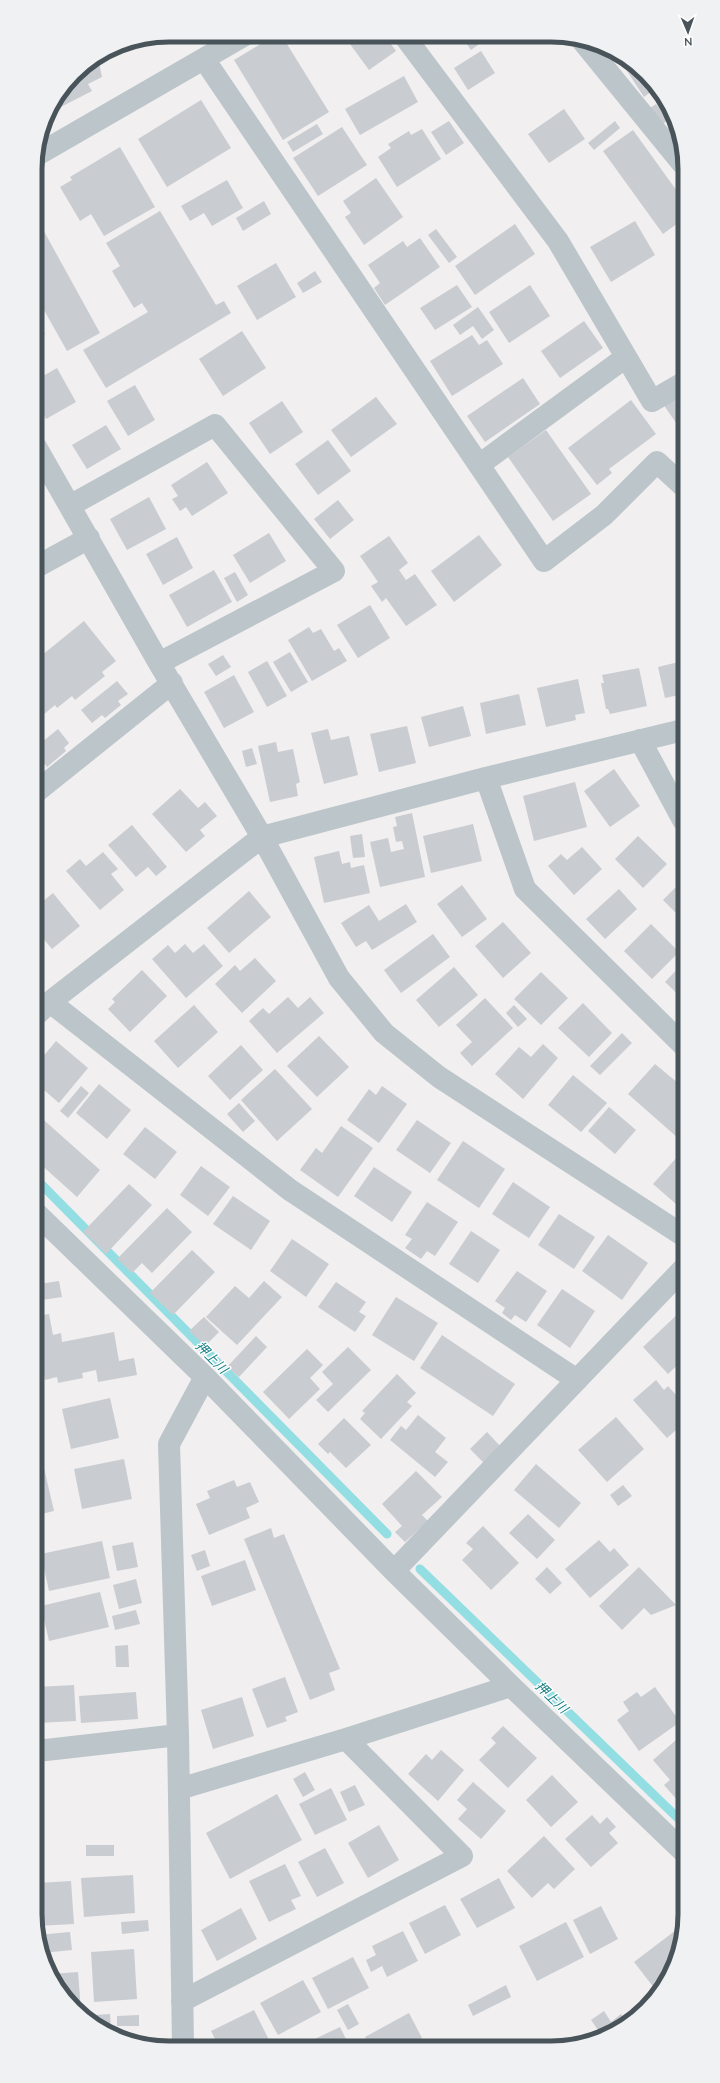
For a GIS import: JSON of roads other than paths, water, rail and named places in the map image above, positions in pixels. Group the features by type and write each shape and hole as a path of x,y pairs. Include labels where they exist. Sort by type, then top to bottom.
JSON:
{"street":[{"path":"43,151 213,48 229,42"},
{"path":"409,42 558,241 652,401 678,386"},
{"path":"213,48 479,465 544,561 604,515 657,462 678,481"},
{"path":"588,48 677,157"},
{"path":"479,465 626,357"},
{"path":"70,505 215,425 334,571 159,663"},
{"path":"42,457 159,663 262,837 339,978 384,1033 439,1078 678,1232"},
{"path":"42,564 88,538"},
{"path":"42,787 172,683"},
{"path":"577,1380 290,1190 43,1008 262,837 486,778 678,731"},
{"path":"640,740 678,811"},
{"path":"486,778 525,888 678,1040"},
{"path":"42,1219 205,1377 394,1571 511,1686 678,1845"},
{"path":"394,1571 678,1274"},
{"path":"183,2041 178,1735 169,1444 205,1377"},
{"path":"179,1789 346,1739 511,1686"},
{"path":"42,1750 178,1735"},
{"path":"182,2001 462,1856 346,1739"}],"waterway":[{"name":"押上川","path":"42,1185 387,1534"},
{"name":"押上川","path":"420,1569 678,1818"}]}
